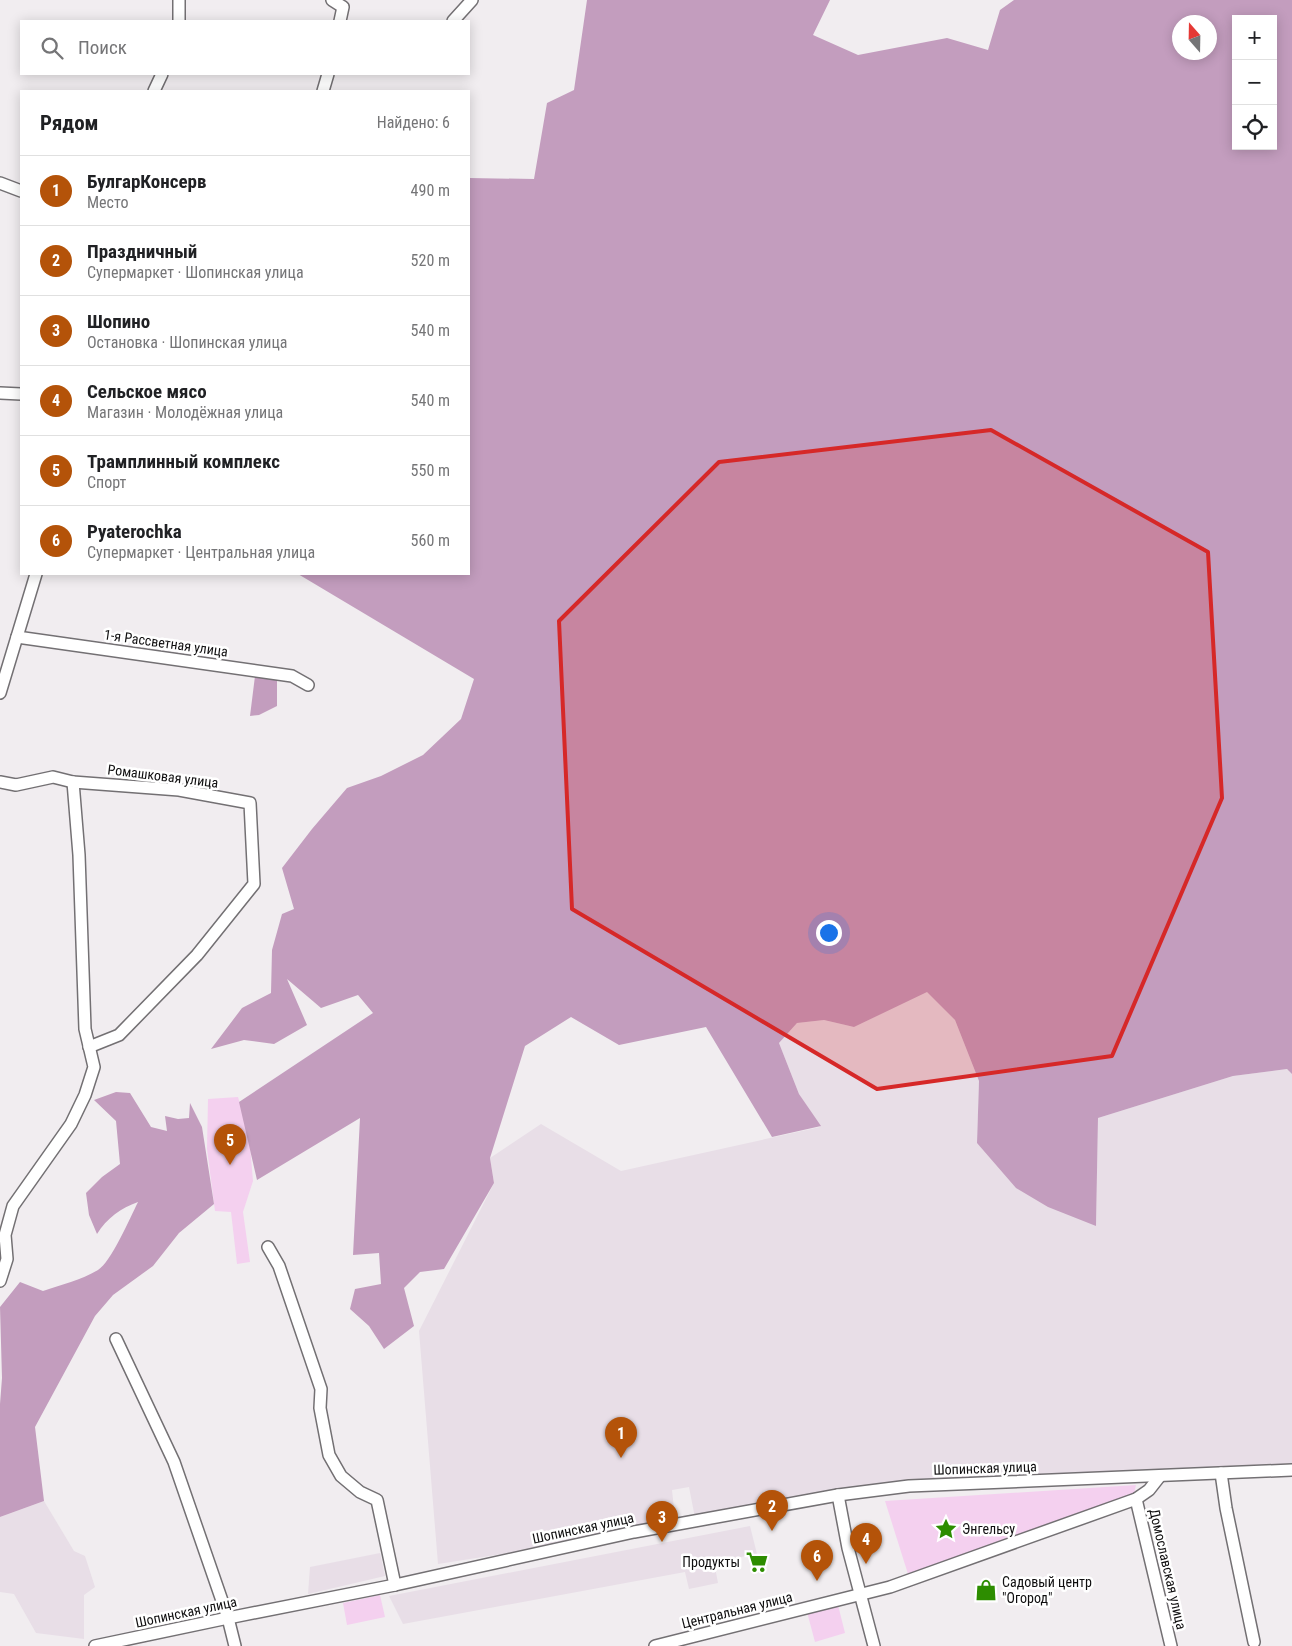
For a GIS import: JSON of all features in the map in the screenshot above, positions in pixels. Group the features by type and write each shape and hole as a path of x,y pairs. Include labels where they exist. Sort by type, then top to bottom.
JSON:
{"street":[{"path":"179,0 179,20"},
{"path":"332,0 343,7 340,20"},
{"path":"454,20 472,0"},
{"path":"154,90 162,75"},
{"path":"323,90 328,75"},
{"path":"0,183 20,191"},
{"path":"0,394 20,394"},
{"path":"0,694 36,575"},
{"name":"1-я Рассветная улица","path":"17,637 292,676 308,685"},
{"name":"Ромашковая улица","path":"0,782 16,785 53,777 73,782 179,790 250,802 254,884 197,955 118,1035 89,1048"},
{"path":"0,1281 7,1260 5,1235 12,1206 71,1124 82,1102 94,1067 85,1029 79,855 73,782"},
{"path":"268,1247 279,1266 321,1389 320,1408 329,1455 341,1476 360,1492 377,1500 395,1585"},
{"path":"116,1339 174,1462 228,1618 235,1646"},
{"name":"Шопинская улица","path":"95,1646 395,1585 634,1532 838,1494 909,1486 1292,1470"},
{"path":"1221,1473 1226,1508 1254,1642"},
{"name":"Центральная улица","path":"655,1646 860,1594 925,1574 1136,1499 1149,1490 1160,1476"},
{"path":"838,1494 848,1548 874,1646"},
{"name":"Домославская улица","path":"1136,1499 1171,1646"}],"highlighted area":[{"path":"991,430 1208,552 1222,798 1112,1056 877,1089 572,909 559,621 719,462"}],"shaded area":[{"path":"587,0 830,0 813,35 858,55 947,38 988,50 1000,10 1014,0 1292,0 1292,1074 1287,1069 1233,1076 1098,1118 1096,1226 1048,1207 1016,1188 977,1143 979,1081 955,1020 927,992 854,1027 824,1020 797,1023 779,1043 799,1094 821,1126 772,1137 706,1027 619,1045 571,1017 525,1046 490,1158 494,1183 444,1269 420,1272 404,1288 414,1326 384,1349 369,1326 350,1309 355,1289 381,1284 379,1253 353,1255 360,1118 257,1180 239,1102 373,1013 358,995 321,1008 287,979 307,1025 274,1044 244,1040 211,1049 242,1008 271,993 272,950 282,914 294,909 282,868 347,788 381,776 423,755 461,719 474,679 300,575 470,575 470,178 534,179 547,103 574,90"},
{"path":"255,676 277,676 277,706 259,715 250,716"},
{"path":"927,991 955,1020 979,1081 977,1143 1096,1226 1098,1118 1233,1076 1287,1069 1292,1074 1292,1471 833,1493 696,1523 689,1487 672,1490 676,1527 438,1564 419,1331 494,1183 490,1158 541,1124 621,1171 820,1127 799,1094 779,1043 797,1023 824,1020 854,1027"},
{"path":"116,1092 130,1093 151,1127 167,1131 165,1116 178,1119 189,1118 190,1103 202,1127 214,1204 179,1233 153,1266 113,1295 95,1316 35,1427 44,1501 0,1517 0,1404 2,1378 0,1307 20,1282 43,1291 91,1274 98,1270 109,1258 120,1239 138,1202 115,1214 97,1234 89,1215 86,1193 102,1177 120,1164 116,1121 94,1100"},
{"path":"238,1097 249,1134 253,1181 243,1212 250,1262 237,1264 231,1212 215,1211 207,1149 208,1099"},
{"path":"1136,1485 1134,1494 908,1574 885,1501"},
{"path":"44,1501 74,1551 85,1556 95,1587 84,1595 84,1639 36,1633 14,1594 0,1592 0,1517"},
{"path":"750,1526 757,1554 714,1562 718,1583 689,1589 685,1572 403,1624 389,1596"},
{"path":"380,1553 385,1576 308,1594 310,1567"},
{"path":"380,1595 385,1617 347,1625 343,1603"},
{"path":"838,1605 845,1633 815,1642 807,1612"}],"place":[{"name":"Трамплинный комплекс","path":"230,1165"},
{"name":"БулгарКонсерв","path":"621,1458"},
{"name":"Энгельсу","path":"946,1529"},
{"name":"Праздничный","path":"772,1531"},
{"name":"Шопино","path":"662,1542"},
{"name":"Продукты","path":"757,1562"},
{"name":"Сельское мясо","path":"866,1564"},
{"name":"Pyaterochka","path":"817,1581"},
{"name":"Садовый центр \"Огород\"","path":"986,1590"}]}
